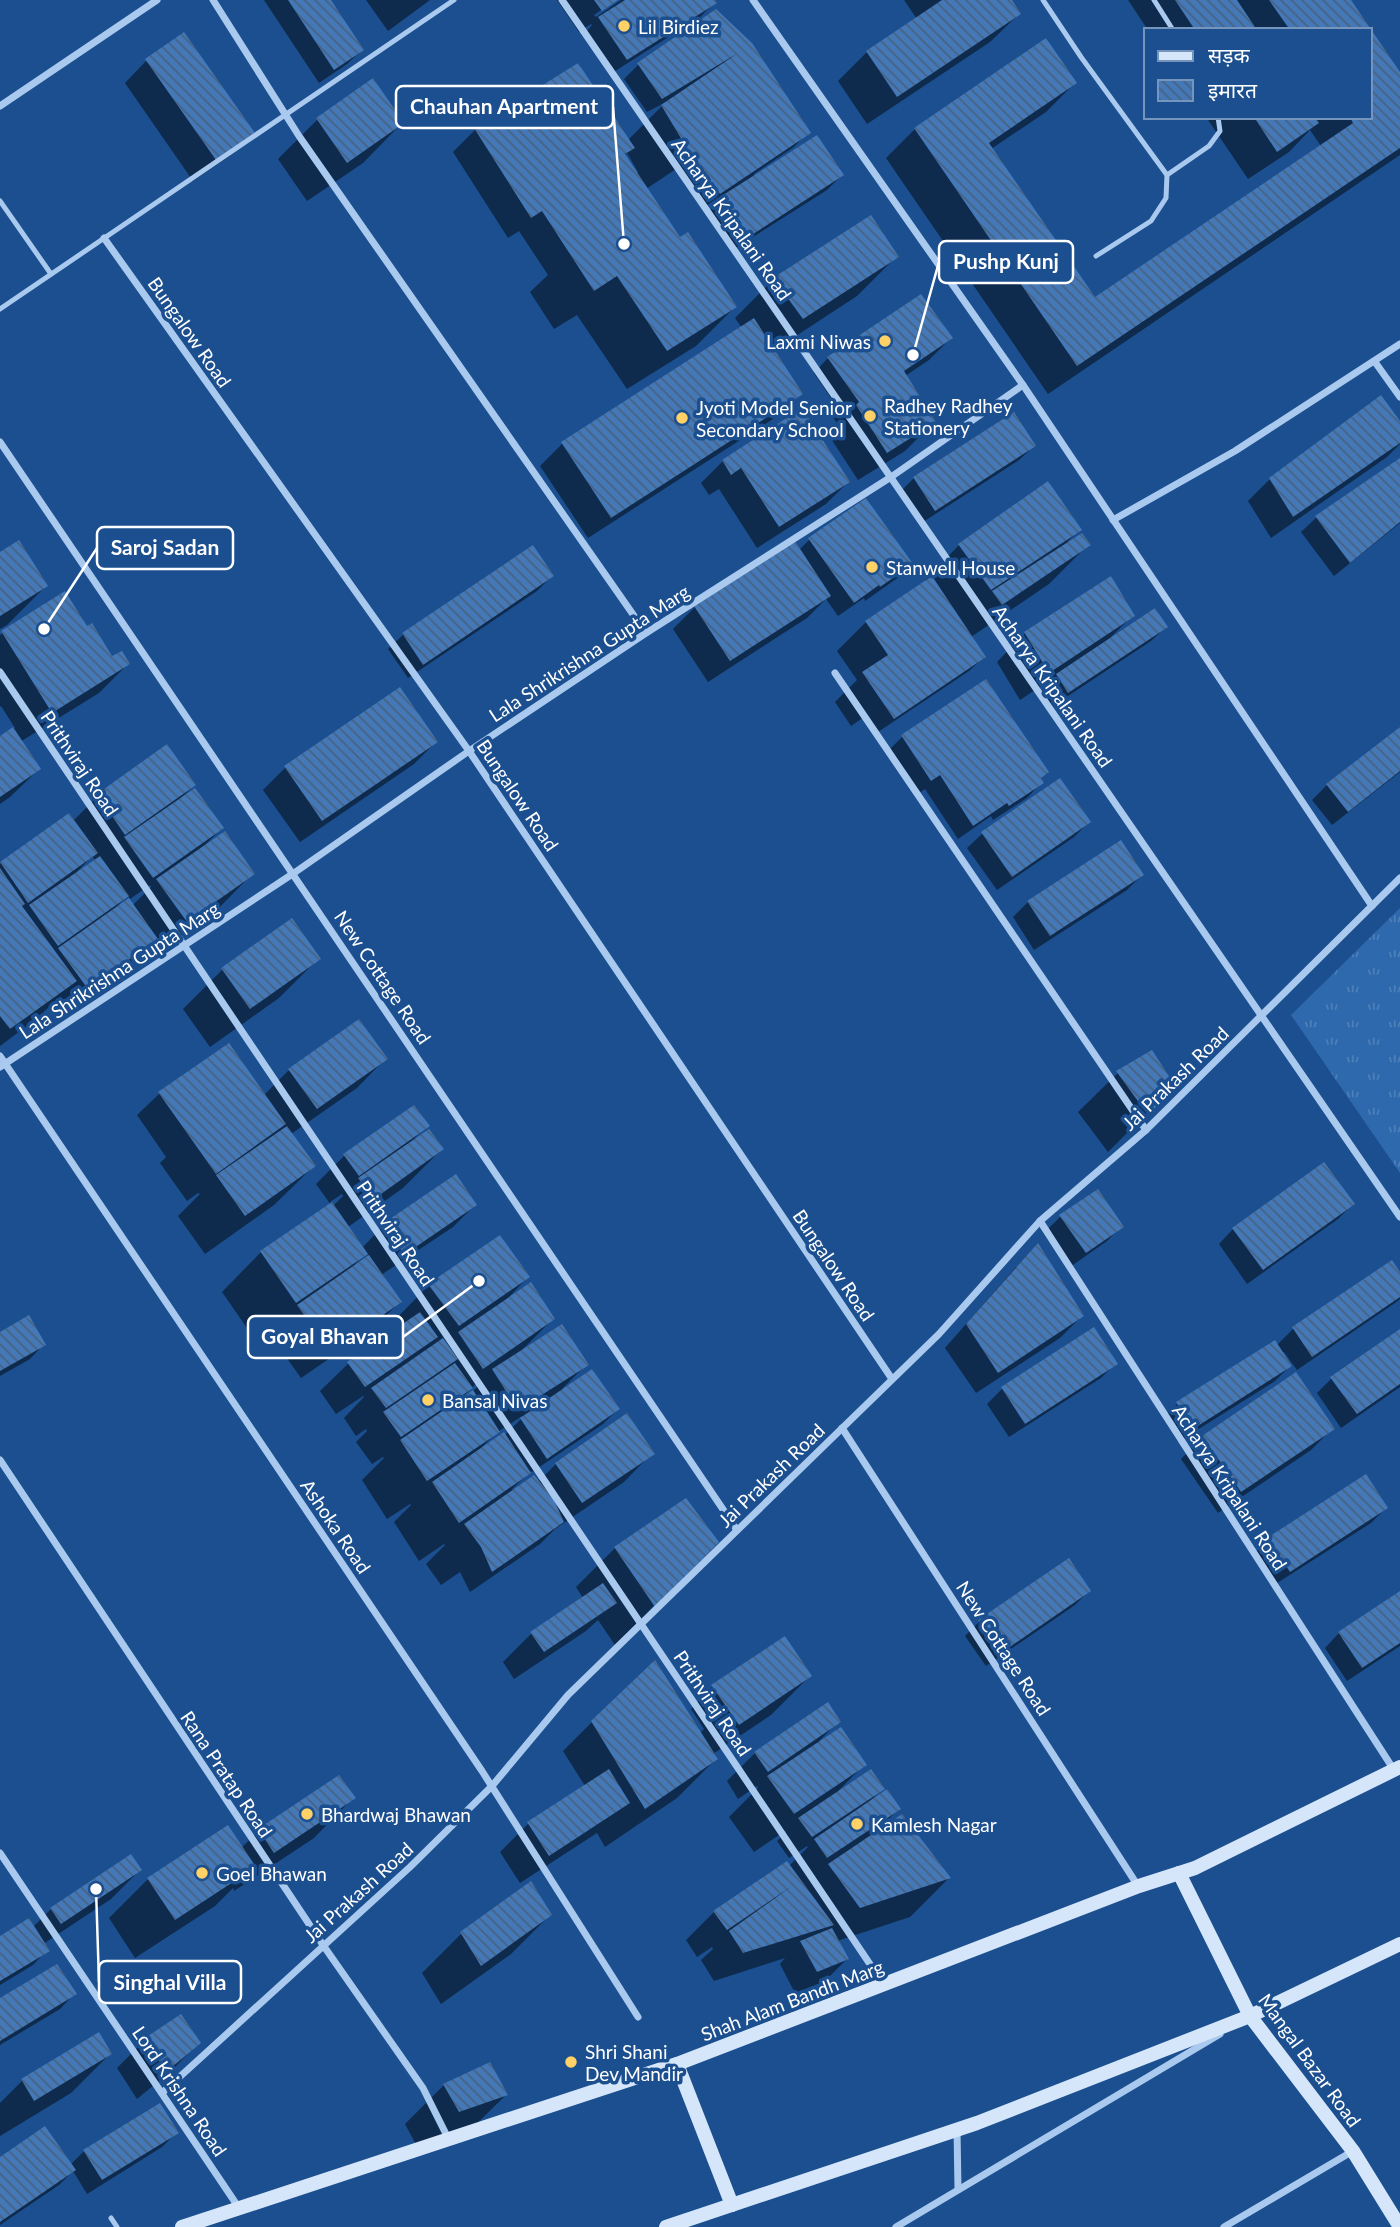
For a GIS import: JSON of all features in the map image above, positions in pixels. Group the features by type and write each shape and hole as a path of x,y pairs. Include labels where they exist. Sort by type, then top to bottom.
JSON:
{"street":[{"path":"0,106 157,0"},
{"path":"213,0 286,115 646,633"},
{"name":"Acharya Kripalani Road","path":"562,0 1400,1217"},
{"path":"752,0 1023,385 1372,906"},
{"name":"Bungalow Road","path":"104,238 469,751 892,1379"},
{"path":"1113,520 1235,451 1400,344"},
{"path":"1375,362 1400,397"},
{"name":"Lala Shrikrishna Gupta Marg","path":"2,1062 184,947 469,751 646,633 891,477 1023,385"},
{"name":"New Cottage Road","path":"0,442 737,1530"},
{"name":"Prithviraj Road","path":"0,672 884,1985"},
{"path":"835,673 1146,1130"},
{"name":"Jai Prakash Road","path":"162,2092 410,1867 492,1786 568,1695 939,1334 1040,1221 1146,1130 1400,878"},
{"name":"Ashoka Road","path":"2,1062 492,1786 638,2017"},
{"name":"Acharya Kripalani Road","path":"1040,1221 1397,1769"},
{"name":"New Cottage Road","path":"842,1428 1139,1886"},
{"name":"Rana Pratap Road","path":"0,1460 323,1945 423,2088 449,2140"},
{"name":"Shah Alam Bandh Marg","path":"182,2227 677,2064 1139,1886 1195,1868 1397,1769"},
{"name":"Lord Krishna Road","path":"0,1853 239,2208"},
{"name":"Mangal Bazar Road","path":"1179,1873 1250,2016 1353,2151 1400,2227"},
{"path":"666,2227 957,2130 1250,2016 1400,1944"},
{"path":"896,2227 1250,2016"},
{"path":"677,2064 732,2205"},
{"path":"957,2130 958,2189"},
{"path":"1224,2227 1353,2151"}],"lane":[{"path":"0,309 453,0"},
{"path":"1043,0 1167,175 1166,198 1151,221 1096,256"},
{"path":"1154,0 1172,28"},
{"path":"1167,175 1209,146 1220,131 1219,119"},
{"path":"0,201 51,274"},
{"path":"111,2218 117,2227"}],"green space":[{"path":"1400,908 1400,1173 1291,1015"}],"building":[{"path":"288,0 331,0 364,50 334,70"},
{"path":"594,0 618,0 602,11"},
{"path":"625,0 715,0 717,3 627,60 598,17"},
{"path":"942,0 1012,0 1021,14 897,97 866,51"},
{"path":"1175,0 1237,0 1256,28 1194,28"},
{"path":"1269,0 1351,0 1370,28 1289,28"},
{"path":"716,9 752,43 811,133 720,194 688,150 661,105 738,53 662,99 637,63"},
{"path":"1372,31 1400,72 1400,148 1077,366 914,128 1046,38 1077,83 989,143 1095,297 1353,123 1351,119 1372,119"},
{"path":"184,32 255,133 216,160 145,59"},
{"path":"578,63 635,148 625,154 680,237 688,232 737,307 667,351 617,276 594,291 542,211 531,218 474,128"},
{"path":"373,78 404,123 347,163 316,118"},
{"path":"1255,119 1316,119 1319,123 1277,152"},
{"path":"817,135 844,175 747,238 720,197"},
{"path":"871,215 899,257 803,319 773,278"},
{"path":"921,294 953,338 904,371 936,422 887,453 856,405 859,402 827,357"},
{"name":"Jyoti Model Senior Secondary School","path":"754,318 803,394 611,518 561,442"},
{"path":"1381,395 1400,421 1400,443 1293,517 1269,478"},
{"path":"802,408 850,482 779,527 741,468 731,475 722,460"},
{"path":"1014,412 1036,446 935,511 913,477"},
{"path":"1400,458 1400,522 1350,563 1315,516"},
{"path":"1048,481 1082,530 991,590 958,544"},
{"path":"866,498 913,564 854,603 808,538"},
{"path":"1082,533 1091,545 1002,605 992,591"},
{"path":"19,540 48,586 0,616 0,552"},
{"path":"795,541 831,596 730,661 694,606"},
{"path":"533,545 554,576 423,665 402,633"},
{"path":"932,576 986,657 894,719 862,672 888,655 865,621"},
{"path":"1111,576 1135,616 1049,673 1024,632"},
{"path":"65,591 87,626 92,623 112,656 122,651 130,664 52,713 1,631"},
{"path":"1155,608 1168,627 1068,693 1056,674"},
{"path":"986,679 1049,772 1041,778 1044,783 973,826 940,775 931,781 901,735"},
{"path":"400,687 438,742 322,821 284,766"},
{"path":"13,727 41,769 0,797 0,736"},
{"path":"1400,727 1400,771 1348,812 1326,784"},
{"path":"167,744 196,785 125,835 97,794"},
{"path":"1060,778 1091,822 1012,877 981,832"},
{"path":"195,788 224,828 153,878 124,837"},
{"path":"69,813 98,853 28,903 0,862"},
{"path":"225,831 255,874 187,922 156,879"},
{"path":"1121,840 1144,875 1050,936 1027,901"},
{"path":"100,856 129,896 58,946 29,905"},
{"path":"0,868 25,904 22,906 77,981 10,1029 0,1016"},
{"path":"129,898 158,939 88,989 58,948"},
{"path":"292,918 321,959 250,1009 221,968"},
{"path":"359,1019 388,1059 317,1109 288,1069"},
{"path":"229,1043 286,1124 216,1174 158,1092"},
{"path":"1152,1050 1176,1087 1148,1115 1116,1071"},
{"path":"414,1105 430,1126 359,1176 343,1154"},
{"path":"287,1126 316,1166 245,1216 216,1175"},
{"path":"429,1129 444,1149 374,1199 358,1178"},
{"path":"1324,1162 1355,1204 1263,1270 1232,1228"},
{"path":"456,1174 477,1205 404,1255 384,1223"},
{"path":"1098,1189 1124,1227 1086,1253 1059,1215"},
{"path":"332,1202 368,1254 296,1303 260,1251"},
{"path":"500,1235 530,1277 459,1326 428,1284"},
{"path":"1038,1243 1084,1316 998,1373 966,1324"},
{"path":"369,1255 402,1302 330,1351 297,1305"},
{"path":"1392,1260 1400,1272 1400,1297 1312,1357 1292,1327"},
{"path":"531,1282 555,1319 483,1369 458,1332"},
{"path":"420,1312 438,1337 365,1387 347,1362"},
{"path":"29,1315 46,1345 0,1371 0,1332"},
{"path":"562,1324 589,1365 518,1410 492,1369"},
{"path":"1094,1327 1118,1364 1025,1424 1001,1387"},
{"path":"1400,1329 1400,1384 1357,1414 1330,1377"},
{"name":"Bansal Nivas","path":"443,1338 458,1359 386,1408 371,1388"},
{"path":"1275,1340 1292,1366 1193,1429 1176,1402"},
{"name":"Bansal Nivas","path":"455,1363 473,1388 401,1437 383,1412"},
{"path":"592,1369 620,1409 547,1459 520,1418"},
{"path":"1296,1372 1335,1429 1241,1492 1202,1436"},
{"path":"473,1390 500,1432 427,1481 400,1440"},
{"path":"627,1413 655,1454 582,1503 555,1463"},
{"path":"504,1432 531,1473 459,1523 432,1482"},
{"path":"1366,1474 1388,1508 1290,1572 1267,1538"},
{"path":"534,1475 553,1498 564,1522 492,1572 481,1547 464,1524"},
{"path":"686,1498 719,1542 655,1607 614,1547"},
{"path":"1069,1558 1091,1591 1001,1653 978,1620"},
{"path":"603,1583 617,1603 544,1652 530,1632"},
{"path":"1400,1591 1400,1643 1362,1668 1338,1632"},
{"path":"785,1636 812,1676 739,1725 711,1685"},
{"path":"655,1660 718,1759 645,1809 591,1721"},
{"path":"828,1702 841,1722 768,1772 754,1752"},
{"path":"841,1727 867,1765 794,1814 767,1776"},
{"path":"609,1769 630,1803 549,1856 527,1822"},
{"path":"871,1769 885,1789 812,1837 798,1818"},
{"name":"Bhardwaj Bhawan","path":"339,1775 356,1798 274,1853 258,1829"},
{"name":"Kamlesh Nagar","path":"887,1789 901,1809 827,1858 814,1839"},
{"path":"902,1814 951,1878 860,1908 828,1864"},
{"name":"Goel Bhawan","path":"228,1825 256,1867 175,1920 147,1878"},
{"path":"131,1854 142,1870 61,1924 50,1908"},
{"path":"787,1861 834,1925 743,1953 729,1931 792,1886 727,1930 713,1911"},
{"path":"531,1881 552,1915 481,1966 460,1932"},
{"path":"29,1918 50,1951 0,1981 0,1936"},
{"path":"832,1928 849,1959 817,1972 800,1941"},
{"path":"57,1964 77,1994 0,2041 0,1998"},
{"path":"181,2014 201,2043 166,2072 145,2038"},
{"path":"99,2032 112,2054 34,2101 21,2079"},
{"path":"490,2062 508,2095 459,2112 443,2084"},
{"path":"160,2103 179,2133 102,2180 83,2150"},
{"path":"45,2126 76,2170 0,2222 0,2157"}],"place":[{"name":"Lil Birdiez","path":"624,26"},
{"name":"Chauhan Apartment","path":"624,244"},
{"name":"Laxmi Niwas","path":"885,341"},
{"name":"Pushp Kunj","path":"913,355"},
{"name":"Radhey Radhey Stationery","path":"870,416"},
{"name":"Jyoti Model Senior Secondary School","path":"682,418"},
{"name":"Stanwell House","path":"872,567"},
{"name":"Saroj Sadan","path":"44,629"},
{"name":"Goyal Bhavan","path":"479,1281"},
{"name":"Bansal Nivas","path":"428,1400"},
{"name":"Bhardwaj Bhawan","path":"307,1814"},
{"name":"Kamlesh Nagar","path":"857,1824"},
{"name":"Goel Bhawan","path":"202,1873"},
{"name":"Singhal Villa","path":"96,1889"},
{"name":"Shri Shani Dev Mandir","path":"571,2062"}]}
